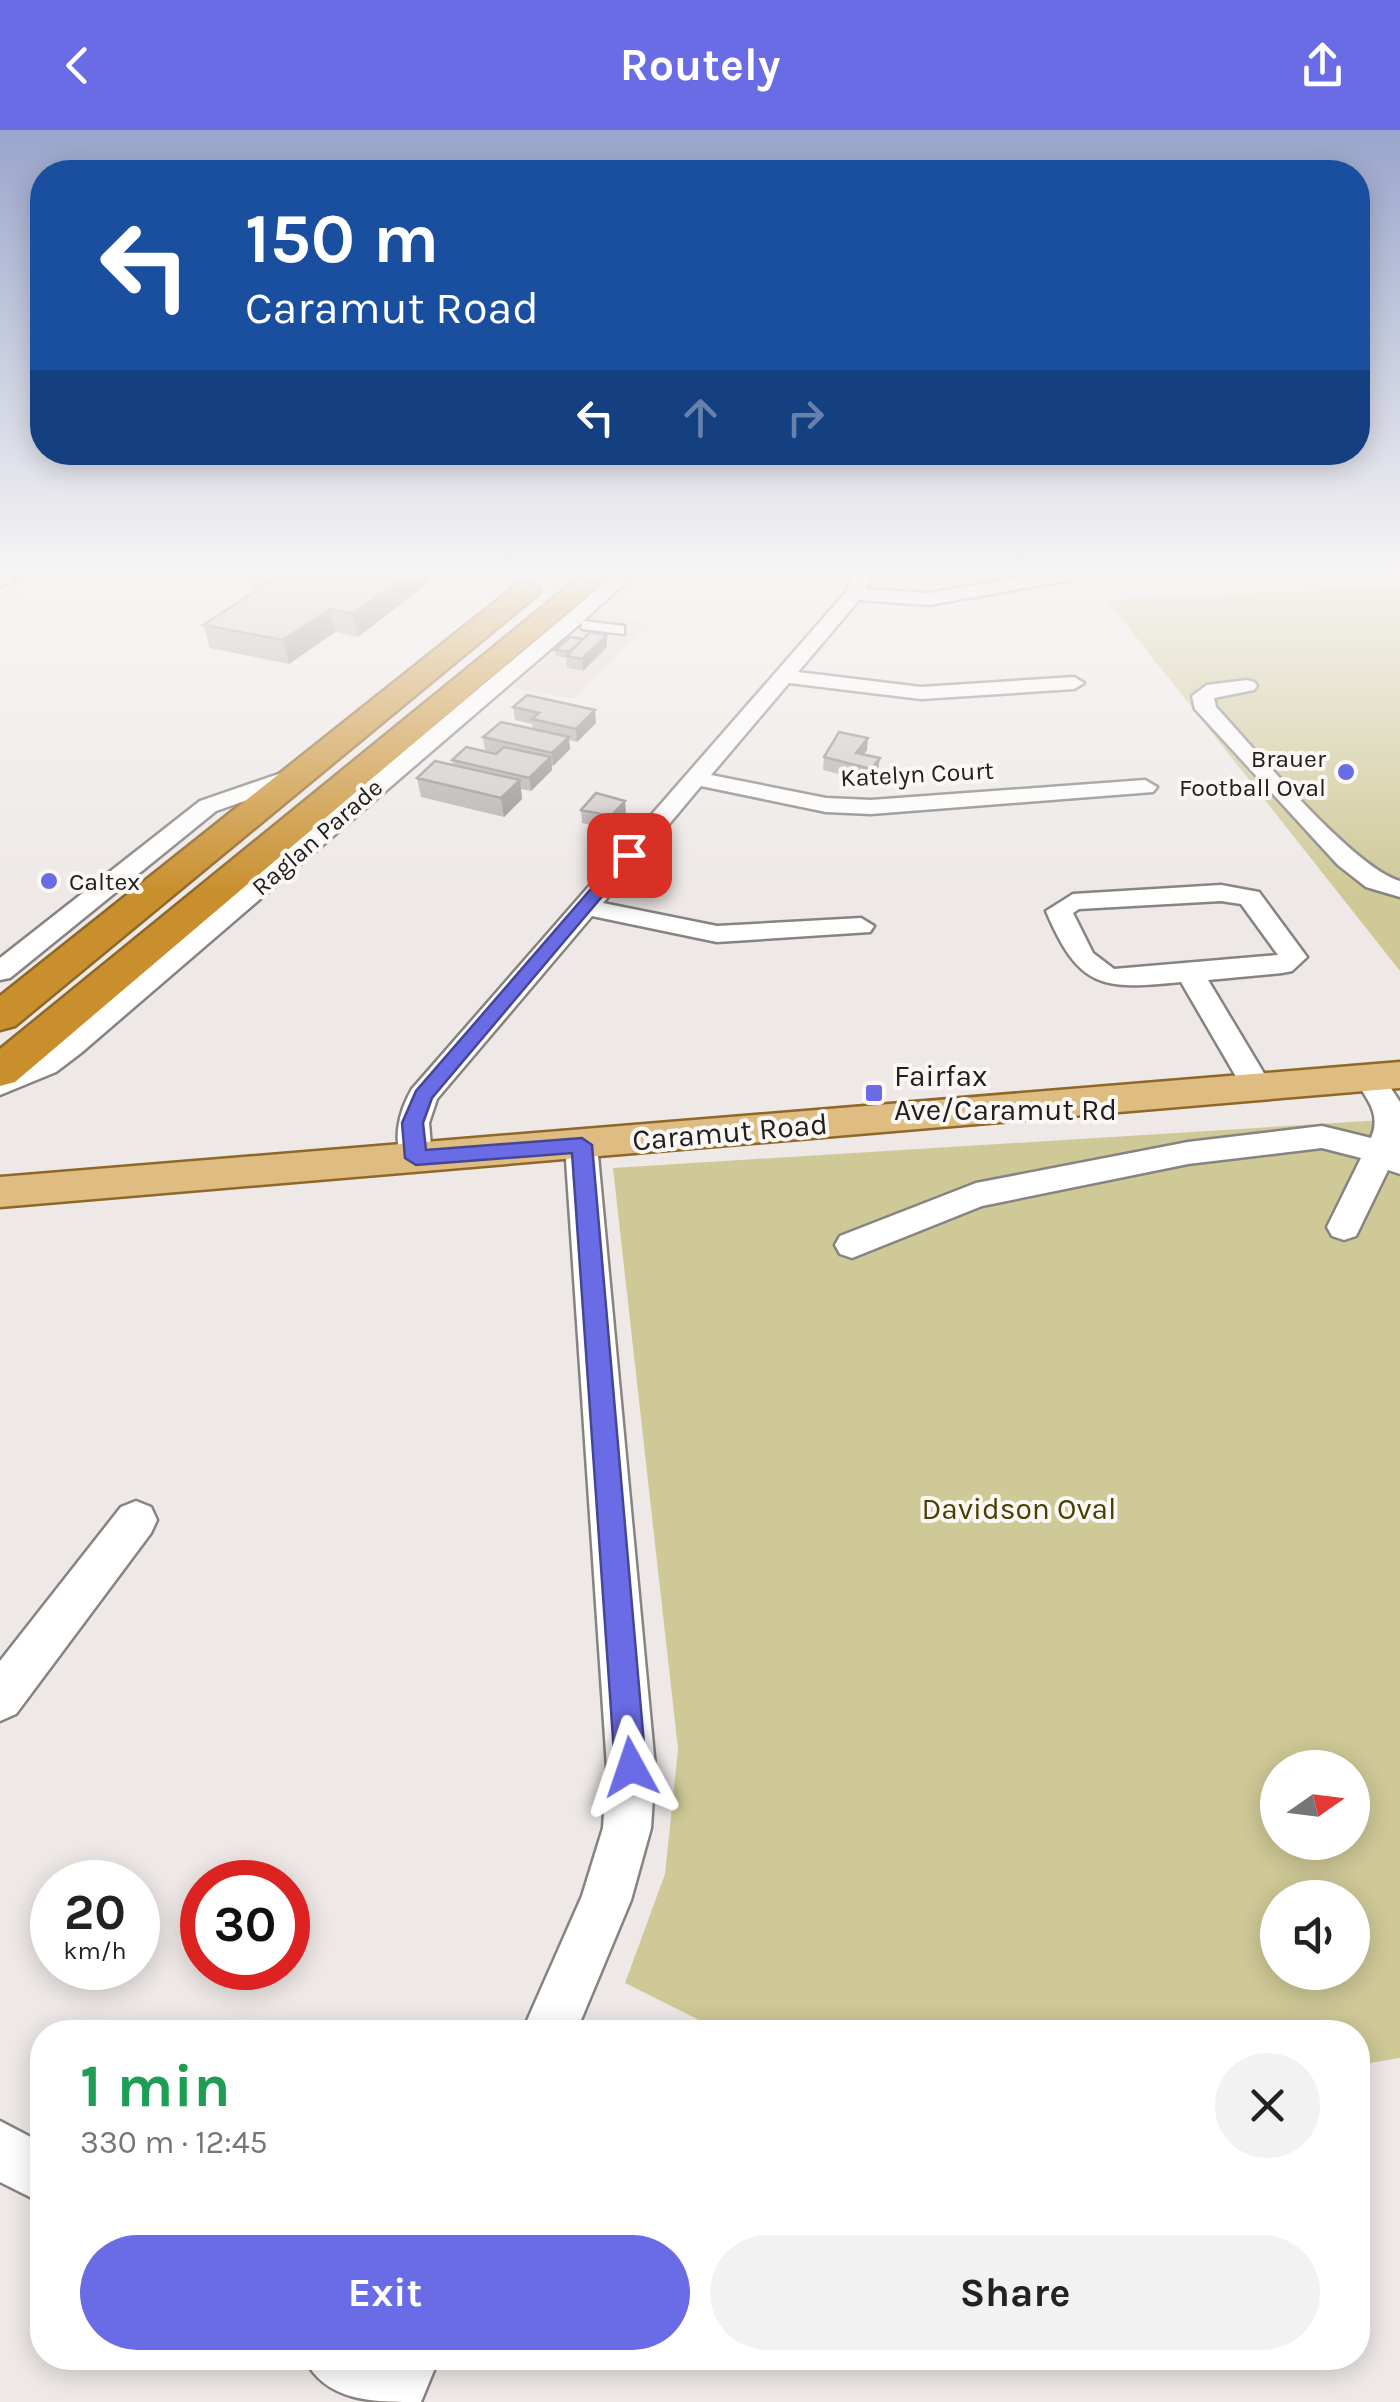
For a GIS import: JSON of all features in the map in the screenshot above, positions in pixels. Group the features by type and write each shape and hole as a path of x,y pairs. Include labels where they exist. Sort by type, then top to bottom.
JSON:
{"highway":[{"name":"Raglan Parade","path":"0,1017 413,681"},
{"name":"Raglan Parade","path":"0,1072 470,681"}],"main road":[{"name":"Caramut Road","path":"5,1190 1384,1076"}],"street":[{"name":"Raglan Parade","path":"0,1085 46,1065 71,1046 500,681"},
{"path":"416,1158 412,1123 423,1096 781,681"},
{"path":"816,681 922,693 1074,683"},
{"path":"1247,686 1214,688 1203,696 1206,708 1347,860 1388,886 1377,901 1400,914"},
{"name":"Raglan Parade","path":"0,972 208,806 296,775"},
{"name":"Katelyn Court","path":"694,778 826,805 871,807 1145,787"},
{"path":"1221,893 1250,898 1293,957 1282,965 1190,973 1118,978 1098,975 1086,967 1059,912 1072,902 1221,893"},
{"path":"585,907 717,934 861,926"},
{"path":"1190,973 1256,1085"},
{"path":"1344,1227 1391,1157 1393,1124 1384,1076"},
{"path":"852,1244 976,1195 1188,1153 1322,1138 1391,1157"},
{"path":"554,2020 606,1900 627,1828 631,1767 582,1145"},
{"path":"0,1698 136,1520"},
{"path":"0,2149 30,2168"},
{"path":"364,2370 397,2384"}],"shaded area":[{"path":"520,681 592,681 574,699 512,688"}],"green space":[{"path":"1171,681 1400,681 1400,971"},
{"name":"Davidson Oval","path":"1400,1119 1400,2058 1370,2063 1370,2020 699,2020 625,1983 665,1874 678,1749 613,1168"}],"building":[{"path":"527,695 595,710 576,729 532,719 539,713 513,707"},
{"path":"501,722 569,737 552,753 483,737"},
{"path":"839,732 868,738 856,753 880,758 871,769 824,757"},
{"path":"466,747 496,754 504,747 551,757 529,778 452,760"},
{"path":"435,761 520,780 501,798 417,778"},
{"path":"596,793 625,801 611,816 581,810"}],"place":[{"name":"Brauer Football Oval","path":"1346,772"},
{"name":"Caltex","path":"49,881"},
{"name":"Fairfax Ave/Caramut Rd","path":"874,1093"}],"route":[{"path":"629,855 423,1096 412,1123 416,1158 582,1145 631,1767"}]}
